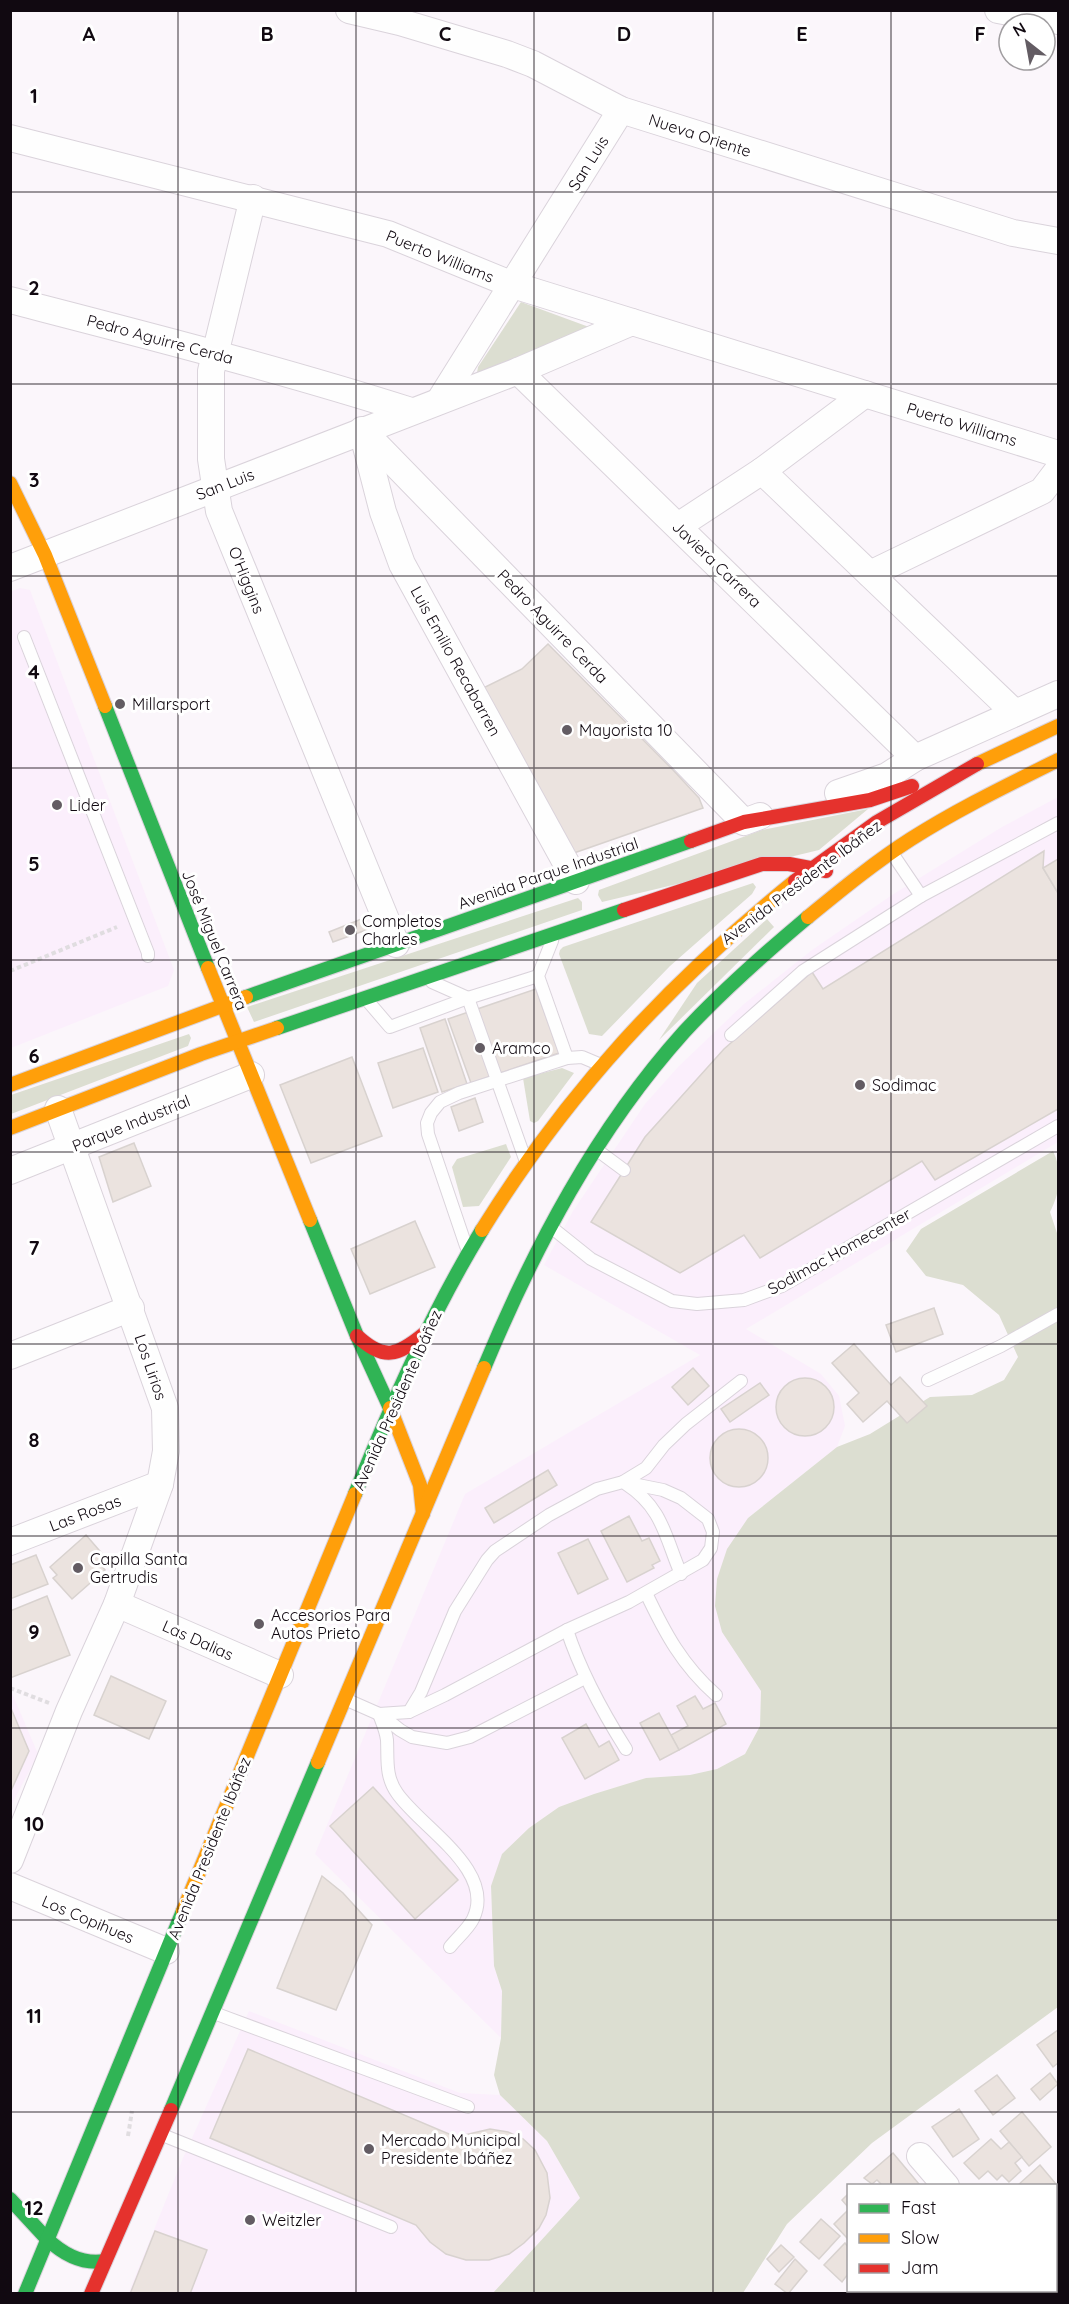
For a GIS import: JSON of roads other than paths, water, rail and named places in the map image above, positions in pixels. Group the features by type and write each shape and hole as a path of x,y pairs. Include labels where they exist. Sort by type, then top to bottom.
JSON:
{"main road":[{"name":"José Miguel Carrera","path":"10,483 45,555 251,1075 357,1336 390,1408 420,1485 423,1514"},
{"name":"Avenida Presidente Ibáñez","path":"25,2294 390,1408 424,1335 468,1252 527,1163 602,1065 654,1006 718,945 813,869 889,815 968,769 1059,726"},
{"name":"Avenida Presidente Ibáñez","path":"91,2294 213,2012 513,1298 549,1226 596,1149 674,1045 712,1003 788,933 891,852 966,806 1059,760"},
{"name":"Avenida Parque Industrial","path":"10,1085 396,944 587,893 744,822 870,800 954,771 968,769"},
{"path":"10,1128 238,1042 762,863 782,862 843,874 867,871"},
{"path":"587,893 594,913 588,921"},
{"path":"357,1336 369,1349 389,1355 399,1352 424,1335"},
{"path":"10,2199 57,2250 89,2262 105,2260"}],"street":[{"name":"Nueva Oriente","path":"349,10 402,16 507,54 533,64 621,110 1013,233 1059,241"},
{"path":"998,10 1059,21"},
{"name":"San Luis","path":"440,400 621,110"},
{"name":"Puerto Williams","path":"10,138 388,234 513,285 1059,454"},
{"name":"O'Higgins","path":"253,198 211,371 209,429 214,488 219,511 396,944"},
{"name":"Pedro Aguirre Cerda","path":"10,300 214,352 411,411"},
{"name":"San Luis","path":"10,568 518,371 632,322"},
{"name":"Javiera Carrera","path":"518,371 915,758"},
{"path":"678,526 762,471 865,394"},
{"name":"Pedro Aguirre Cerda","path":"362,430 744,822"},
{"name":"Luis Emilio Recabarren","path":"362,430 383,512 402,564 587,893"},
{"path":"870,574 1042,491 1059,470"},
{"path":"762,471 1015,713"},
{"path":"744,822 860,787 887,776 915,758 1059,694"},
{"name":"Parque Industrial","path":"10,1171 251,1075"},
{"name":"Los Lirios","path":"10,1860 69,1711 117,1604 160,1484 166,1451 165,1408 58,1109"},
{"path":"10,1356 131,1308"},
{"name":"Las Rosas","path":"10,1542 160,1484"},
{"name":"Las Dalias","path":"117,1604 280,1675"},
{"name":"Los Copihues","path":"10,1886 166,1951"},
{"path":"920,2156 944,2184"}],"lane":[{"path":"24,637 148,956"},
{"path":"731,1035 803,971 921,896 1059,823"},
{"path":"891,852 921,896"},
{"path":"555,933 538,976 567,1058"},
{"path":"365,998 390,1027 468,998 538,976"},
{"path":"423,978 468,998 527,1163"},
{"path":"468,1252 428,1134 427,1123 431,1113 441,1102 459,1093 567,1058 582,1057 602,1065"},
{"name":"Sodimac Homecenter","path":"549,1226 572,1241 591,1259 672,1301 697,1304 744,1300 782,1286 1059,1126"},
{"path":"596,1149 624,1170"},
{"path":"928,1380 1001,1346 1059,1314"},
{"path":"409,1712 421,1692 455,1611 495,1551 519,1533 574,1500 597,1489 623,1482 645,1468 686,1424 741,1381"},
{"path":"379,1713 409,1712 446,1695 567,1630 646,1593 703,1560 711,1548 713,1532 708,1519 681,1498 663,1490 623,1482"},
{"path":"623,1482 646,1498 654,1509 681,1574"},
{"path":"646,1593 682,1660 696,1677 716,1695"},
{"path":"567,1630 585,1678 603,1713 626,1749"},
{"path":"344,1698 379,1713 412,1737 447,1743 470,1737 585,1678"},
{"path":"379,1713 387,1740 387,1769 396,1793 463,1862 478,1894 473,1920 450,1947"},
{"path":"213,2012 468,2108"},
{"path":"159,2134 391,2227"}],"place":[{"name":"Millarsport","path":"120,704"},
{"name":"Mayorista 10","path":"567,730"},
{"name":"Lider","path":"57,805"},
{"name":"Completos Charles","path":"350,930"},
{"name":"Aramco","path":"480,1048"},
{"name":"Sodimac","path":"860,1085"},
{"name":"Capilla Santa Gertrudis","path":"78,1568"},
{"name":"Accesorios Para Autos Prieto","path":"259,1624"},
{"name":"Mercado Municipal Presidente Ibáñez","path":"369,2149"},
{"name":"Weitzler","path":"250,2220"}]}
